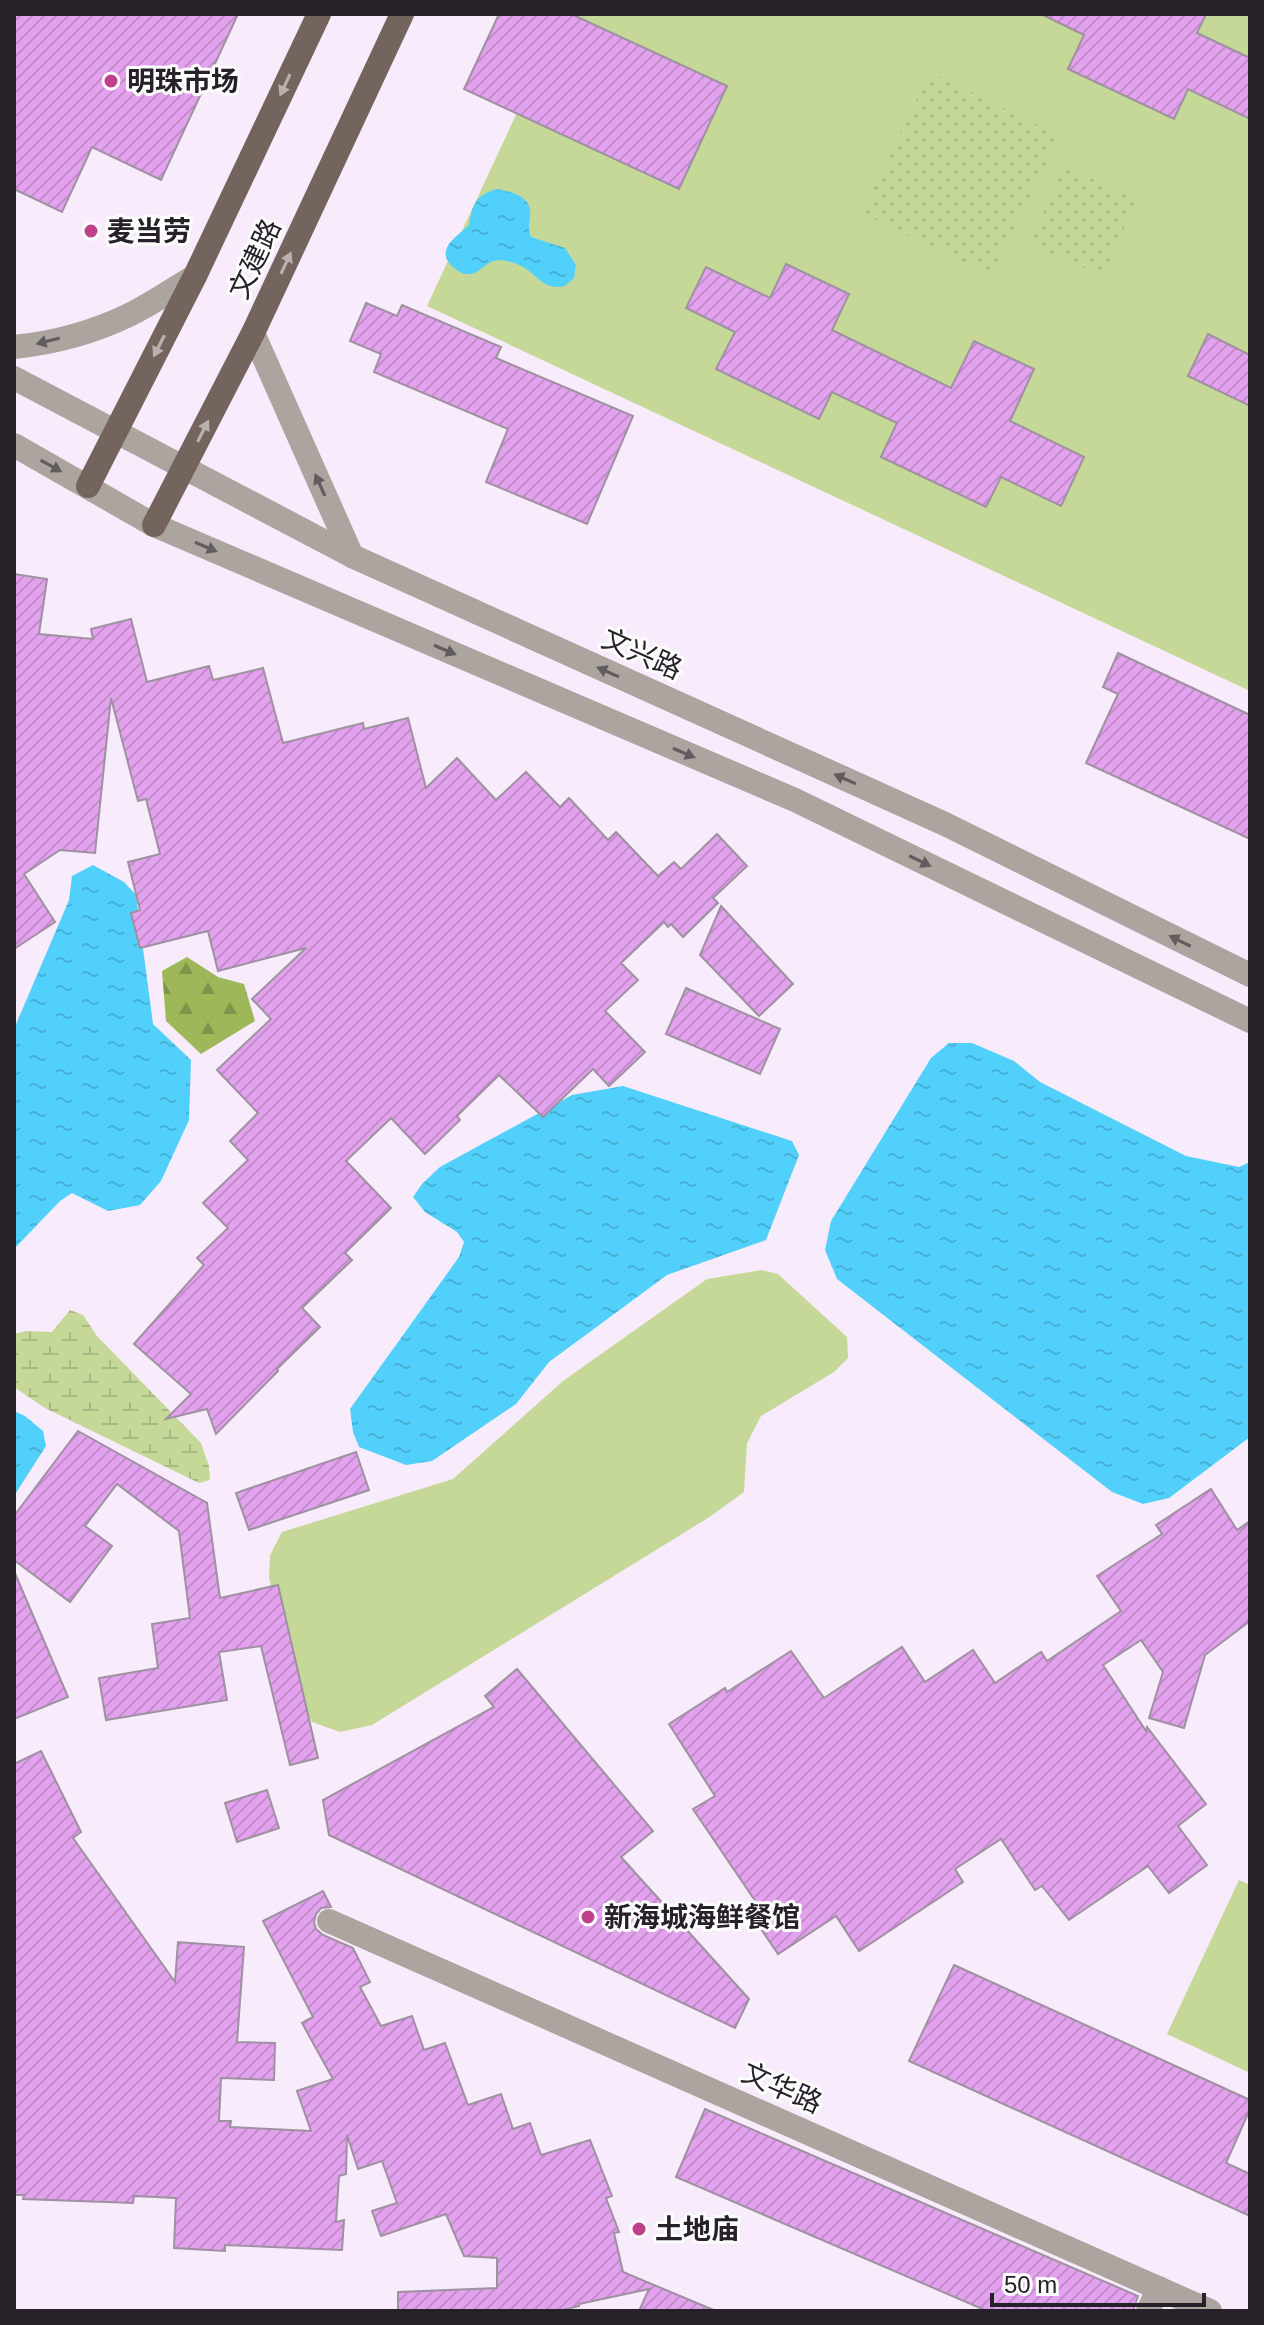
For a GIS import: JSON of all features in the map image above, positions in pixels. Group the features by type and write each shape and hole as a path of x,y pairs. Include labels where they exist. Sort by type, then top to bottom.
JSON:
{"main road":[{"name":"文建路","path":"88,486 195,276 319,14"},
{"name":"文建路","path":"154,525 253,333 402,14"}],"street":[{"path":"14,347 89,331 129,315 195,276"},
{"path":"253,333 352,556"},
{"name":"文兴路","path":"14,378 352,556 945,824 1250,975"},
{"path":"14,445 154,525 795,800 1250,1021"},
{"name":"文华路","path":"329,1921 1210,2311"},
{"path":"1148,2311 1159,2288"}],"green space":[{"path":"563,14 1250,14 1250,691 427,306"},
{"path":"930,72 1060,136 991,275 862,213"},
{"path":"1063,167 1137,198 1104,276 1030,244"},
{"path":"187,957 218,977 244,984 255,1021 201,1054 166,1021 162,971"},
{"path":"762,1270 778,1274 847,1337 848,1358 834,1372 761,1416 747,1443 744,1492 708,1518 372,1725 340,1732 312,1722 303,1708 269,1578 270,1555 282,1532 453,1479 563,1381 707,1279"},
{"path":"70,1310 83,1315 97,1336 201,1443 210,1480 199,1483 45,1408 14,1387 14,1334 52,1332"},
{"path":"1239,1880 1250,1885 1250,2073 1167,2034"}],"water":[{"path":"497,189 515,194 528,204 531,237 565,248 576,265 574,278 565,286 545,284 524,267 506,261 491,262 472,274 461,273 450,264 446,258 447,247 469,225 476,201"},
{"path":"93,865 124,882 136,895 153,1024 191,1060 189,1120 161,1181 140,1205 108,1211 72,1193 60,1201 14,1249 14,1029 69,900 72,876"},
{"path":"949,1043 972,1043 1014,1061 1040,1082 1186,1156 1239,1167 1250,1162 1250,1437 1169,1498 1143,1504 1112,1492 837,1279 825,1250 831,1221 931,1058"},
{"path":"623,1086 792,1141 799,1155 766,1240 667,1275 549,1362 516,1404 432,1461 406,1465 359,1447 350,1409 459,1257 464,1242 457,1232 425,1212 413,1197 422,1184 440,1167 572,1095"},
{"path":"14,1411 43,1431 46,1446 14,1496"}],"building":[{"name":"明珠市场","path":"14,14 238,14 161,180 92,147 62,212 14,189"},
{"path":"499,14 571,14 727,86 679,189 464,89"},
{"path":"1041,14 1206,14 1197,33 1250,58 1250,119 1188,89 1174,119 1068,69 1084,35"},
{"path":"786,264 849,294 832,330 951,388 974,341 1034,369 1010,421 1084,457 1061,506 1001,477 986,507 881,457 897,423 832,392 819,419 716,369 735,332 686,308 706,267 770,298"},
{"path":"366,303 397,316 402,305 501,347 496,358 633,416 587,524 486,482 508,429 374,372 381,354 350,341"},
{"path":"1208,334 1250,355 1250,406 1188,376"},
{"path":"14,574 47,579 39,634 93,639 91,629 131,619 147,682 209,666 213,680 263,668 283,743 363,723 364,729 408,718 426,788 457,758 496,800 526,772 560,807 569,798 608,840 616,832 658,876 674,862 681,869 717,834 747,866 713,898 718,903 683,937 671,924 668,927 664,922 621,963 638,980 605,1011 645,1052 609,1086 593,1069 543,1117 499,1075 457,1116 460,1120 425,1154 391,1118 346,1161 391,1208 345,1253 352,1260 302,1308 320,1327 216,1434 207,1409 166,1419 191,1394 134,1344 204,1265 197,1258 228,1228 203,1203 248,1160 230,1141 258,1113 217,1070 271,1019 252,999 306,948 218,971 208,931 140,948 131,913 140,910 128,862 160,854 146,799 138,801 111,698 95,853 60,850 24,874 55,922 14,949"},
{"path":"1118,653 1250,715 1250,839 1086,763 1118,694 1103,687"},
{"path":"721,906 793,984 759,1016 700,955"},
{"path":"686,988 780,1029 760,1074 666,1034"},
{"path":"78,1431 207,1503 220,1598 278,1585 318,1758 290,1765 261,1646 219,1652 227,1700 106,1720 99,1678 158,1668 152,1624 190,1618 179,1531 117,1484 85,1526 112,1546 70,1602 14,1560 14,1516"},
{"path":"356,1452 369,1490 249,1530 236,1493"},
{"path":"1211,1489 1237,1530 1250,1521 1250,1621 1205,1655 1184,1728 1149,1718 1163,1672 1141,1640 1103,1665 1146,1731 1147,1727 1206,1804 1178,1826 1207,1865 1169,1893 1148,1866 1069,1920 1042,1886 1035,1890 1001,1839 955,1869 963,1882 859,1951 836,1916 778,1954 757,1923 766,1917 693,1809 715,1796 669,1724 791,1651 824,1698 902,1647 925,1682 973,1650 995,1683 1041,1652 1047,1661 1121,1611 1097,1576 1162,1534 1156,1525"},
{"path":"14,1571 68,1697 14,1719"},
{"name":"新海城海鲜餐馆","path":"517,1669 653,1831 621,1857 749,1999 735,2028 329,1835 323,1800 494,1707 485,1696"},
{"path":"41,1751 81,1832 73,1838 175,1982 178,1942 244,1947 237,2042 275,2043 274,2080 221,2078 219,2121 231,2121 230,2127 311,2131 297,2091 333,2079 302,2023 313,2017 263,1921 323,1891 331,1907 321,1908 316,1914 316,1929 353,1948 370,1982 360,1987 381,2026 412,2016 424,2050 445,2043 468,2105 501,2094 513,2129 530,2123 541,2155 590,2140 612,2196 606,2198 619,2232 614,2233 623,2272 716,2311 639,2311 649,2289 559,2311 398,2311 398,2292 497,2288 497,2258 464,2256 446,2214 381,2236 372,2211 397,2203 382,2161 358,2169 347,2135 346,2174 339,2176 336,2222 344,2220 342,2250 225,2245 225,2251 174,2248 176,2198 134,2196 133,2203 23,2199 24,2195 14,2195 14,1764"},
{"path":"267,1790 279,1828 237,1842 225,1803"},
{"path":"954,1965 1250,2100 1250,2109 1226,2163 1250,2174 1250,2216 909,2061"},
{"path":"705,2109 1138,2296 1133,2311 987,2311 676,2177"}],"place":[{"name":"明珠市场","path":"111,81"},
{"name":"麦当劳","path":"91,231"},
{"name":"新海城海鲜餐馆","path":"588,1917"},
{"name":"土地庙","path":"639,2229"}]}
